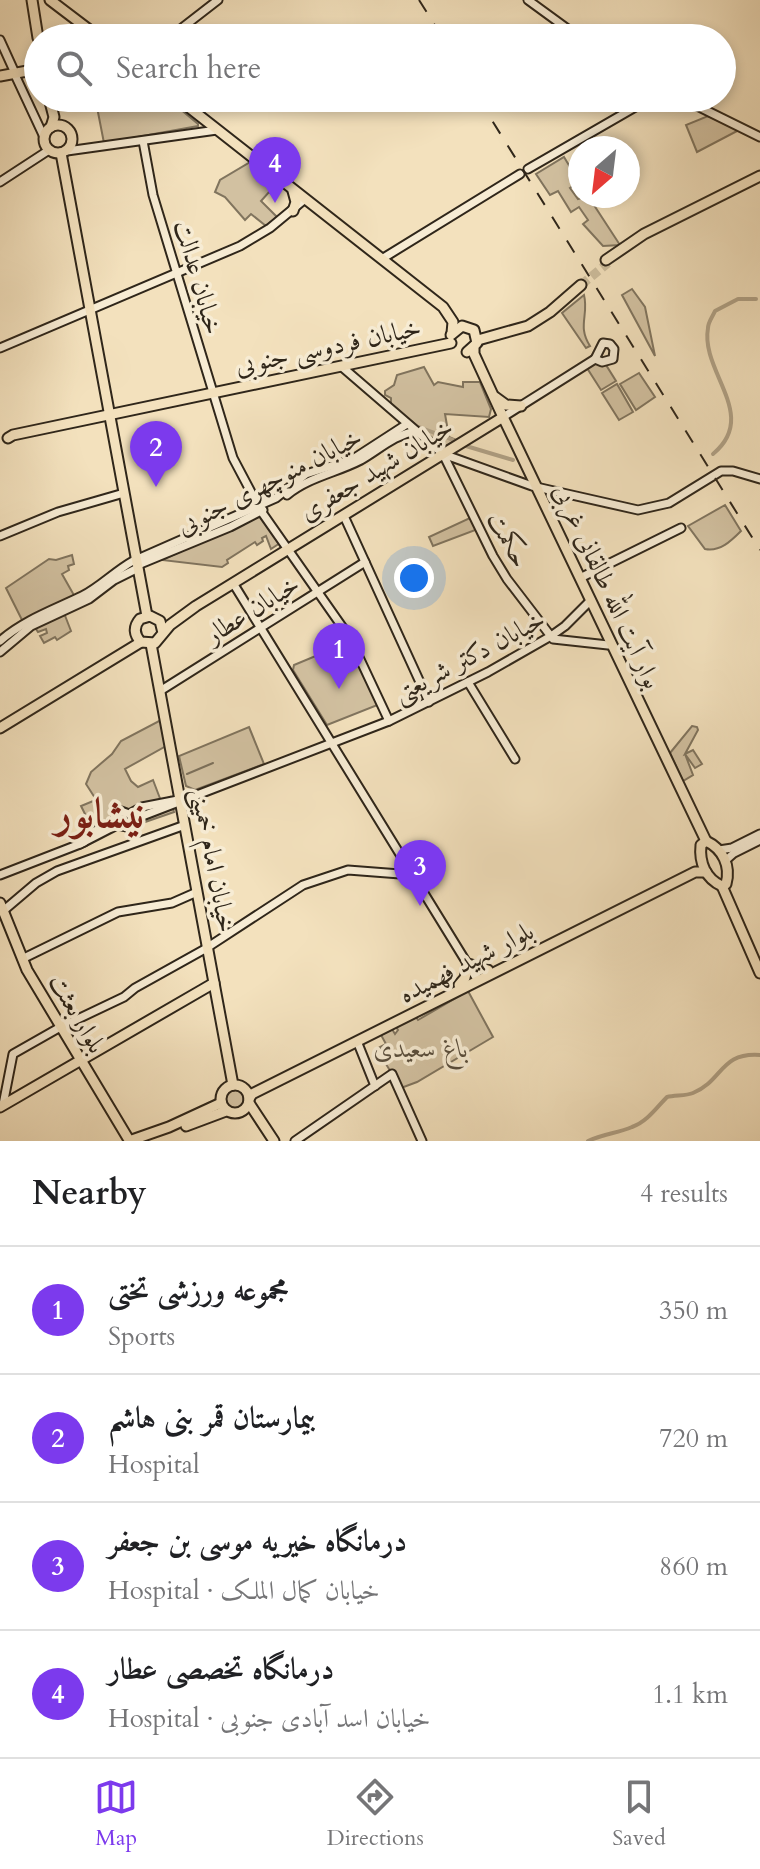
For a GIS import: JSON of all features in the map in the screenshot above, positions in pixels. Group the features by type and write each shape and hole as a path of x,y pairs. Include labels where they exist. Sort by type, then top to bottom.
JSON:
{"main road":[{"path":"34,0 39,24"},
{"path":"34,0 38,24"},
{"path":"38,15 43,5 54,1"},
{"path":"54,1 83,24"},
{"path":"54,1 86,24"},
{"path":"0,79 24,74"},
{"path":"54,112 56,126"},
{"path":"194,112 207,125 446,305 462,326 471,328 474,343"},
{"path":"207,125 306,198 443,307 453,322 452,338 457,351 527,322 580,284"},
{"path":"56,126 44,137 49,150 64,152"},
{"path":"56,126 69,129 72,136 72,143 64,152"},
{"path":"64,152 147,616"},
{"path":"607,261 646,237 760,178"},
{"path":"291,188 295,209 318,209"},
{"path":"452,338 462,326"},
{"name":"خیابان فردوسی جنوبی","path":"4,439 214,391 341,366 452,338"},
{"name":"بوار آیت الله طالقانی غربی","path":"474,343 474,354 530,482 580,578 608,645 650,728"},
{"path":"493,399 517,408 504,423 487,427 493,399"},
{"name":"بوار آیت الله طالقانی غربی","path":"504,423 530,482"},
{"name":"خیابان شهید جعفری","path":"163,633 180,617 283,547 344,516 487,427"},
{"name":"بوار آیت الله طالقانی غربی","path":"563,545 704,842"},
{"path":"0,728 119,654 143,641 158,642 163,633 160,621 147,616"},
{"path":"143,641 138,622 147,616"},
{"name":"خیابان شهید جعفری","path":"160,621 180,617"},
{"name":"خیابان امام خمینی","path":"143,641 160,691 233,1085"},
{"path":"724,885 728,878 725,861 719,850 704,842 701,859 706,872 714,882 724,885 760,961"},
{"name":"بلوار شهید فهمیده","path":"680,877 701,859"},
{"name":"بلوار شهید فهمیده","path":"247,1100 250,1090 680,877 706,872"},
{"path":"735,909 760,973"},
{"name":"بلوار بعثت","path":"1,910 45,1004"},
{"name":"بلوار بعثت","path":"1,910 24,972 128,1141 223,1107"},
{"path":"463,986 468,964 482,976"},
{"path":"2,1106 79,1058 214,983"},
{"name":"بلوار شهید فهمیده","path":"247,1100 252,1094 398,1018"},
{"path":"64,1070 79,1058"},
{"path":"223,1107 222,1091 233,1085 247,1100 272,1141"},
{"path":"150,1141 223,1107 237,1113 247,1100"}],"street":[{"path":"187,24 218,0"},
{"path":"528,0 561,24"},
{"path":"0,40 24,93"},
{"path":"33,112 44,137"},
{"path":"528,169 627,112"},
{"path":"709,112 760,137"},
{"path":"64,152 143,141 207,125"},
{"name":"خیابان عدالت","path":"143,141 153,195 233,458 283,547 350,638 389,721"},
{"path":"0,182 49,150"},
{"path":"385,257 520,174"},
{"path":"0,348 252,240 306,198"},
{"path":"517,408 595,359 605,343 614,349 613,359 595,359"},
{"path":"341,366 443,454 627,509 651,509 669,503 721,471 733,471 760,479"},
{"name":"خیابان منوچهری جنوبی","path":"292,488 309,472 353,459 407,424"},
{"name":"خیابان منوچهری جنوبی","path":"52,613 138,564 260,509 307,481 359,461 400,435 416,431"},
{"name":"حکمت","path":"443,454 493,556 551,636"},
{"path":"0,536 45,517 124,493"},
{"path":"344,516 429,702"},
{"path":"580,578 681,528"},
{"name":"خیابان عطار","path":"160,691 365,562"},
{"path":"240,593 246,575"},
{"path":"233,583 468,964"},
{"path":"223,589 240,593"},
{"name":"خیابان دکتر شریعتی","path":"130,817 199,795 389,721 551,636 590,602"},
{"path":"0,641 16,627 52,613"},
{"path":"1,650 52,613"},
{"path":"551,636 558,641 608,645"},
{"path":"468,682 515,759"},
{"path":"319,749 327,735"},
{"path":"177,783 188,794 199,795"},
{"path":"124,811 130,817 124,828 116,823 118,812 124,811"},
{"path":"0,874 116,823"},
{"path":"1,910 57,871 185,825"},
{"path":"719,850 732,848 760,834"},
{"path":"725,861 760,840"},
{"path":"2,1106 13,1054 124,997 207,947 279,898 319,878 348,870 413,875"},
{"path":"22,959 118,912 172,903 197,892"},
{"path":"357,1041 375,1086"},
{"path":"295,1141 392,1074 422,1141"}],"green space":[{"path":"98,112 184,112 198,124 198,126 104,143"},
{"path":"708,116 739,130 697,152 686,125"},
{"path":"564,157 568,164 568,207 558,191 550,195 536,174"},
{"path":"252,161 281,184 273,195 269,192 261,201 277,217 266,226 251,214 245,220 225,197 215,192 220,180"},
{"path":"580,208 596,208 620,245 603,246 583,224 588,220"},
{"path":"632,289 645,307 655,356 622,295"},
{"path":"584,295 584,332 590,346 586,348 562,313"},
{"path":"595,363 606,365 616,381 601,390 587,368"},
{"path":"424,367 434,385 438,382 463,387 463,382 480,382 491,409 489,417 445,414 449,437 456,440 444,447 391,405 391,398 385,395 385,391 394,385 397,375"},
{"path":"639,373 655,397 636,410 620,384"},
{"path":"617,384 633,412 619,420 602,393"},
{"path":"725,505 741,531 720,547 705,549 688,526"},
{"path":"260,515 280,543 271,549 266,536 257,545 255,542 227,560 228,563 222,567 162,560"},
{"path":"472,517 478,529 433,546 429,537"},
{"path":"72,555 74,564 62,574 75,597 23,622 6,588 49,559"},
{"path":"64,613 71,631 57,640 55,637 44,643 40,636 47,633 46,629 38,632 34,626"},
{"path":"349,642 380,704 327,725 293,670 294,665"},
{"path":"161,720 166,746 125,769 138,787 153,780 161,801 170,797 174,812 125,829 92,828 81,806 98,799 86,784 91,772 112,754 121,741"},
{"path":"692,726 697,727 698,730 685,754 693,775 683,781 670,753"},
{"path":"249,727 264,764 195,790 186,786 179,756"},
{"path":"693,750 702,764 695,768 685,754"},
{"name":"باغ سعیدی","path":"468,991 493,1037 417,1082 401,1088 384,1061 388,1057 380,1047 386,1044 381,1035 392,1029 395,1034 398,1030 396,1027 416,1017 418,1020"},
{"path":"235,1086 244,1089 247,1098 244,1107 235,1110 226,1107 223,1098 226,1089"}],"waterway":[{"path":"713,454 726,439 731,424 730,409 708,344 709,324 715,311 738,299 756,299"},
{"path":"419,427 453,440"},
{"path":"466,446 513,460"},
{"path":"303,481 321,473"},
{"path":"1,645 9,638"},
{"path":"187,774 213,763"},
{"path":"588,1141 637,1125 667,1097 690,1094 703,1088 737,1058 760,1055"}],"tunnel":[{"path":"581,285 608,263"}],"railway":[{"path":"419,0 434,24"},
{"path":"487,112 760,550"}],"place":[{"name":"درمانگاه تخصصی عطار","path":"275,203"},
{"name":"بیمارستان قمر بنی هاشم","path":"156,487"},
{"name":"مجموعه ورزشی تختی","path":"339,689"},
{"name":"درمانگاه خیریه موسی بن جعفر","path":"420,906"}],"district":[{"name":"نیشابور","path":"100,812"}]}
